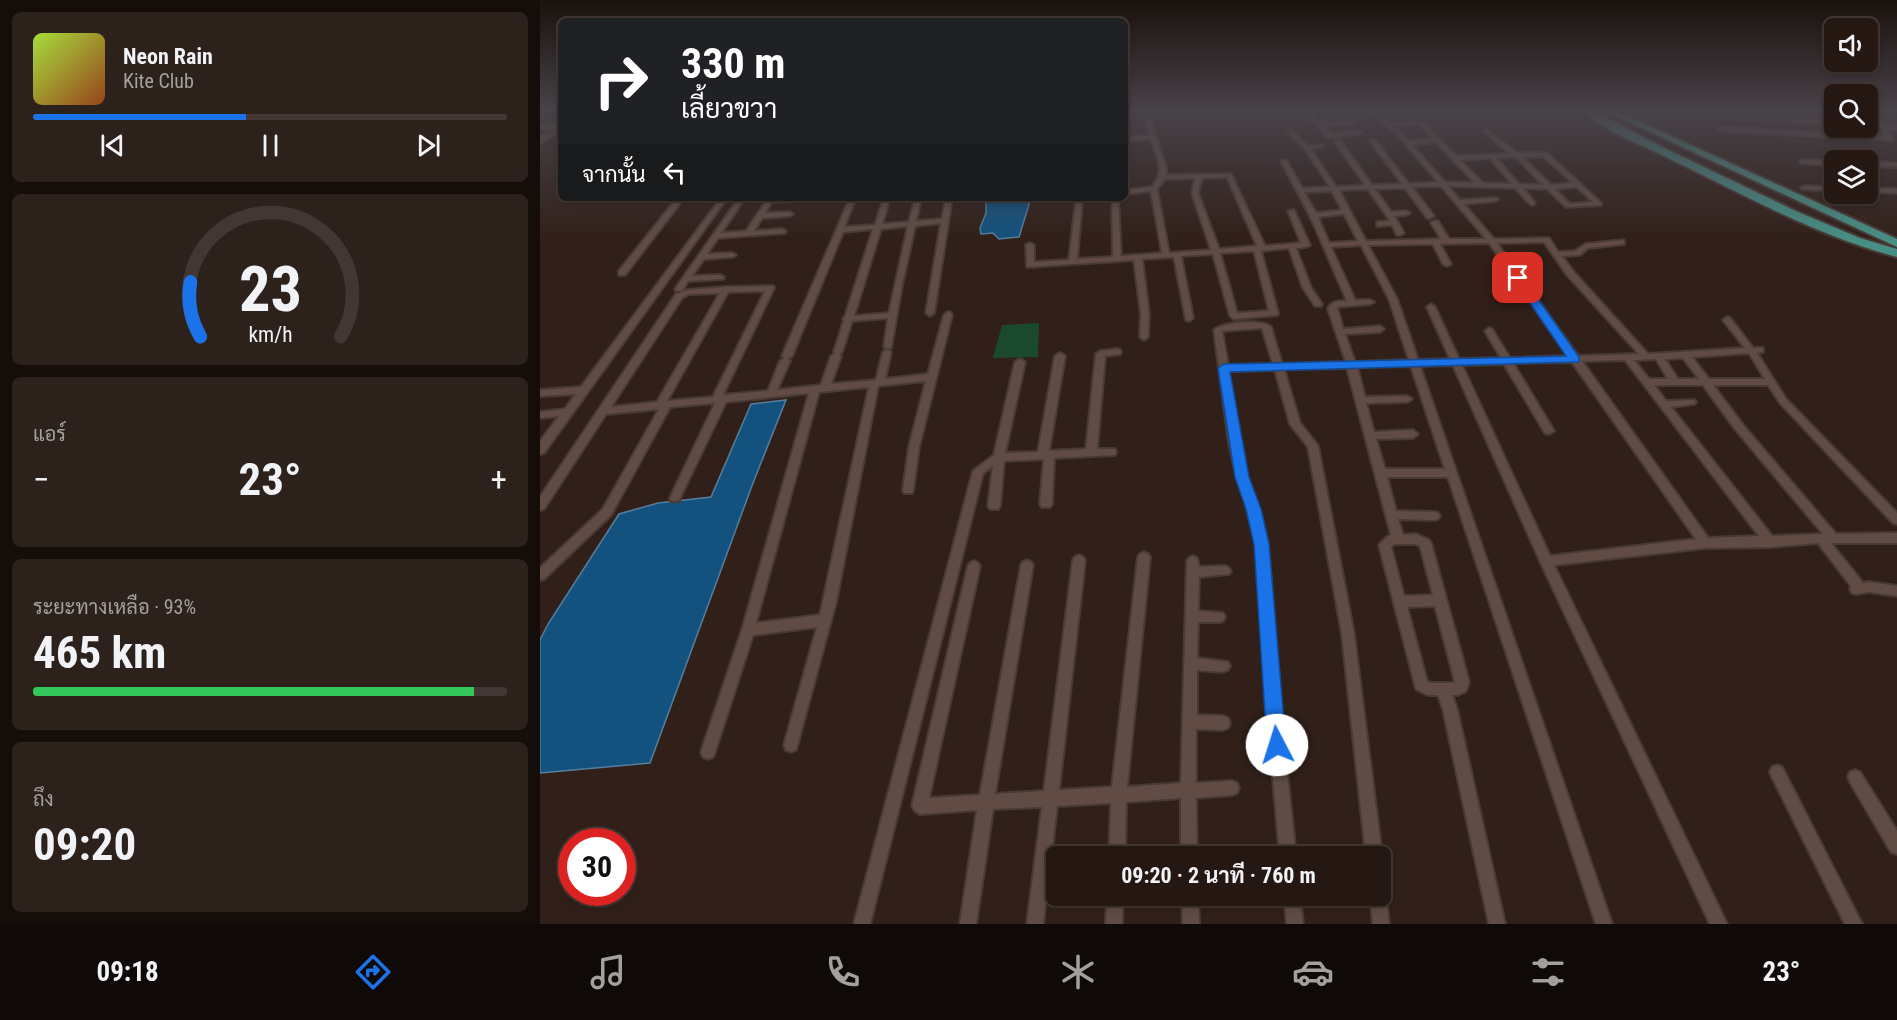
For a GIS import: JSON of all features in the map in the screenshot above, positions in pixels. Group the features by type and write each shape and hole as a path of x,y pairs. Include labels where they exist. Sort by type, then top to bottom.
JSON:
{"main road":[{"path":"1668,154 1773,204 1885,240"},
{"path":"1695,154 1885,240"},
{"path":"1701,154 1885,240"},
{"path":"1719,154 1811,196 1885,240 1897,251"}],"street":[{"path":"1159,154 1163,168 1162,177 1154,189 1166,255"},
{"path":"1311,154 1334,188 1393,299 1604,924"},
{"path":"1347,154 1400,233"},
{"path":"1383,154 1449,244"},
{"path":"1419,154 1491,240 1705,543"},
{"path":"1451,154 1481,185"},
{"path":"1455,158 1542,154"},
{"path":"1516,155 1568,206 1599,204 1545,154"},
{"path":"1491,156 1532,203"},
{"path":"1284,161 1313,214 1352,304"},
{"path":"1802,162 1824,163"},
{"path":"1878,164 1897,165"},
{"path":"1162,177 1229,175 1259,248 1274,313 1234,316 1216,252 1195,193 1199,177"},
{"path":"1301,190 1406,186 1550,187 1578,185"},
{"path":"1438,191 1448,187"},
{"path":"1804,188 1824,189"},
{"path":"1128,192 1154,189"},
{"path":"1878,190 1897,191"},
{"path":"1460,202 1494,199"},
{"path":"622,273 679,201"},
{"path":"540,450 722,201"},
{"path":"679,289 740,201"},
{"path":"748,234 770,201"},
{"path":"771,394 852,201"},
{"path":"708,752 748,630 820,388 837,354 886,201"},
{"path":"791,745 843,545 877,382 888,349 917,201"},
{"path":"930,313 948,201"},
{"path":"1073,262 1079,201"},
{"path":"1115,201 1117,259"},
{"path":"1030,245 1030,265 1306,245 1292,210"},
{"path":"1313,214 1345,212"},
{"path":"1389,214 1406,213"},
{"path":"759,216 789,214"},
{"path":"840,230 945,220"},
{"path":"1380,224 1395,223"},
{"path":"715,236 782,231"},
{"path":"1327,245 1546,240 1570,273 1646,357"},
{"path":"1558,254 1576,253 1586,246 1621,242"},
{"path":"1437,244 1448,264"},
{"path":"1292,246 1308,288 1318,304"},
{"path":"1177,254 1189,318"},
{"path":"700,257 732,255"},
{"path":"1138,257 1145,314 1144,337"},
{"path":"1557,272 1570,273"},
{"path":"686,279 720,277"},
{"path":"540,506 679,296 688,292 764,287 770,290 675,498"},
{"path":"540,575 607,512 726,289"},
{"path":"1370,302 1333,306 1398,539"},
{"path":"1431,307 1546,561 1719,924"},
{"path":"847,318 893,315"},
{"path":"908,490 914,447 948,315"},
{"path":"1727,320 1755,350 1770,382 1790,410 1897,520"},
{"path":"1287,846 1262,544 1242,477 1219,328 1263,325 1267,327 1295,424 1313,446 1348,634 1373,846"},
{"path":"1340,332 1380,329"},
{"path":"1489,331 1549,431"},
{"path":"1224,368 1659,357 1755,350"},
{"path":"1090,453 1101,354 1117,352"},
{"path":"1686,355 1739,427 1828,539 1858,589 1897,591"},
{"path":"1046,504 1046,455 1060,356"},
{"path":"1627,357 1770,542"},
{"path":"1659,357 1675,382"},
{"path":"994,506 999,457 1020,362"},
{"path":"604,411 932,377"},
{"path":"1646,382 1770,382"},
{"path":"540,393 583,390"},
{"path":"1361,400 1407,399"},
{"path":"1662,404 1691,402"},
{"path":"540,415 567,412"},
{"path":"1370,436 1413,434"},
{"path":"862,924 978,471 999,457 1112,452"},
{"path":"1380,473 1451,472"},
{"path":"1391,515 1434,516"},
{"path":"1546,561 1705,543 1897,538"},
{"path":"1398,539 1422,540 1425,543 1462,682 1458,689 1428,689 1420,685 1385,545 1390,540 1398,539"},
{"path":"1117,846 1119,795 1144,557"},
{"path":"1035,924 1079,560"},
{"path":"968,924 986,802 1027,565"},
{"path":"974,566 920,807 1232,788"},
{"path":"1190,846 1188,790 1193,566 1225,571"},
{"path":"1399,602 1441,600"},
{"path":"1192,616 1219,617"},
{"path":"748,630 825,620"},
{"path":"1191,664 1223,666"},
{"path":"1443,689 1450,709 1497,924"},
{"path":"1190,722 1223,723"},
{"path":"1777,772 1854,924"},
{"path":"1855,777 1897,846"},
{"path":"1114,924 1115,906"},
{"path":"1190,906 1191,924"},
{"path":"1293,906 1295,924"},
{"path":"1379,906 1381,924"}],"green space":[{"path":"1039,323 1038,357 993,358 1002,325"}],"water":[{"path":"986,201 1030,201 1019,237 999,239 993,233 981,234 980,228 986,213"},
{"path":"786,400 650,763 540,773 540,640 619,514 658,503 711,497 751,404"}],"route":[{"path":"1277,745 1262,544 1234,443 1224,368 1574,359 1518,278"}]}
